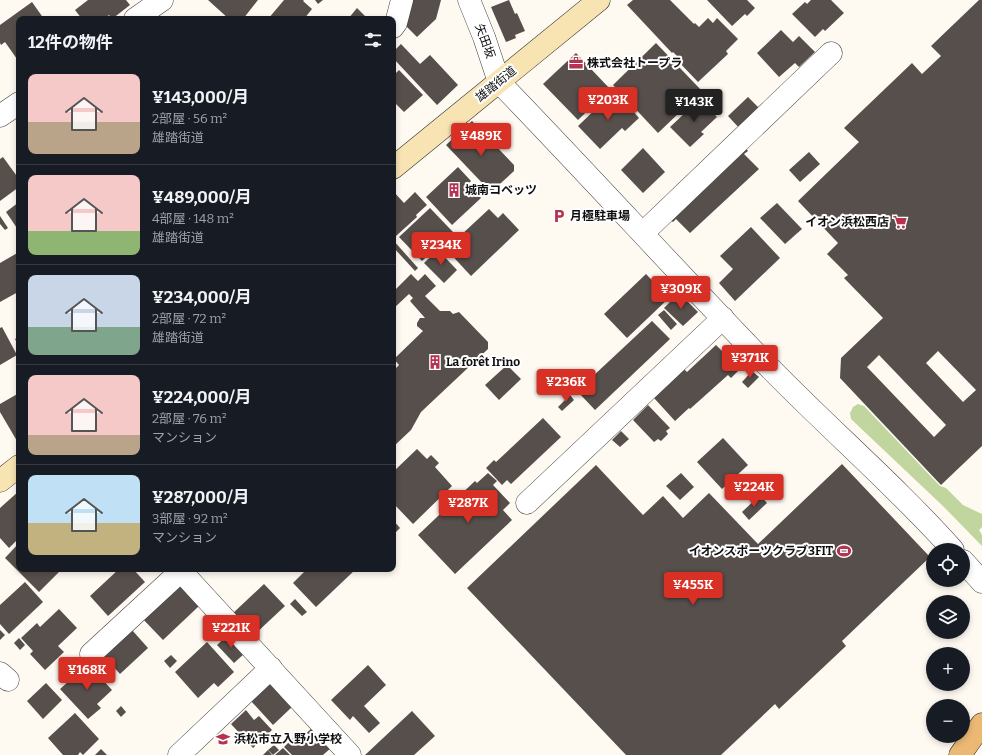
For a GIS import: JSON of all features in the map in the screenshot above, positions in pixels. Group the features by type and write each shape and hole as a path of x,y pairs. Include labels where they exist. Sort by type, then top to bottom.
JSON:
{"main road":[{"path":"960,755 982,724"}],"street":[{"path":"396,23 402,0"},
{"name":"矢田坂","path":"469,0 484,37 499,82"},
{"name":"雄踏街道","path":"396,166 599,0"},
{"path":"643,233 831,53"},
{"path":"499,82 798,396 893,487 946,543"},
{"path":"0,116 16,105"},
{"path":"527,503 723,318"},
{"path":"0,481 16,468"},
{"path":"970,569 982,582"},
{"path":"91,654 178,572"},
{"path":"182,572 272,668 350,755"},
{"path":"179,755 272,668"}],"green space":[{"path":"858,404 864,406 940,486 946,488 963,505 982,514 982,527 979,530 982,535 982,546 944,507 851,419 850,413 853,407"}],"building":[{"path":"88,0 126,0 130,5 116,16 80,16 75,10"},
{"path":"208,0 258,0 245,16 226,16"},
{"path":"284,0 304,0 303,1 312,9 306,16 271,16"},
{"path":"315,0 323,0 318,4"},
{"path":"410,0 441,0 436,19 417,37 404,24"},
{"path":"509,0 525,31 515,35 516,38 506,42 491,7"},
{"path":"633,0 670,0 694,24 695,23 699,27 708,18 713,23 717,18 738,39 726,51 728,54 698,82 675,58 677,56 673,52 672,53 627,5"},
{"path":"707,0 747,0 755,8 747,16 745,14 732,26"},
{"path":"811,0 831,0 844,13 825,31 823,29 815,37 792,14 805,2 807,4"},
{"name":"イオン浜松西店","path":"979,0 982,0 982,446 941,485 840,378 841,358 883,318 844,278 848,275 827,254 838,243 798,201 859,142 844,128 912,63 922,74 941,56 931,46","holes":["938,351 976,390 963,402 926,363","879,355 946,425 934,437 867,367"]},
{"path":"32,2 42,16 16,16 16,58 5,42 1,45 0,43 0,25"},
{"path":"357,8 365,16 350,16"},
{"path":"781,30 793,42 799,36 815,52 799,67 795,63 779,77 757,53"},
{"path":"656,43 702,91 658,133 613,85"},
{"path":"401,44 420,64 430,55 458,85 437,105 396,61 396,49"},
{"path":"576,53 610,89 578,120 543,84"},
{"path":"399,70 423,95 404,112 396,104 396,73"},
{"path":"618,94 639,118 625,131 622,128 600,149 578,126 604,101 608,104"},
{"path":"748,97 761,110 741,130 728,116"},
{"path":"700,99 717,117 701,132 704,134 690,147 670,127"},
{"path":"472,121 514,165 514,171 489,194 484,189 486,187 446,145"},
{"path":"745,147 748,151 744,154 759,169 690,233 676,219 673,222 669,219"},
{"path":"643,148 665,172 643,193 621,170"},
{"path":"809,152 820,164 800,182 789,170"},
{"path":"3,157 16,175 16,189 0,201 0,159"},
{"name":"城南コベッツ","path":"458,167 471,181 468,184 481,198 452,225 426,197"},
{"path":"415,192 427,205 416,215 417,217 396,236 396,194 404,203"},
{"path":"777,203 802,229 785,244 760,218"},
{"path":"16,204 16,227 6,212"},
{"path":"430,208 453,232 422,261 399,237"},
{"path":"489,209 498,218 503,213 519,230 471,276 446,249"},
{"path":"0,216 8,228 5,230 0,224"},
{"path":"751,227 780,258 735,301 719,283 733,269 720,256"},
{"path":"396,243 418,268 415,271 396,250"},
{"path":"438,250 457,270 444,283 424,263"},
{"path":"16,254 16,293 0,302 0,263"},
{"name":"La forêt Irino","path":"411,274 418,281 425,274 436,286 425,296 440,311 450,311 453,314 459,312 488,342 488,349 421,412 411,430 396,444 396,368 399,365 396,361 396,357 423,331 417,326 417,323 420,318 425,318 410,301 413,298 409,294 396,306 396,289"},
{"path":"646,274 669,298 627,338 604,314"},
{"path":"679,293 698,312 683,326 664,308"},
{"path":"664,310 677,324 671,330 658,315"},
{"path":"652,321 670,339 595,410 577,391"},
{"path":"2,327 16,356 0,365 0,328"},
{"path":"716,345 724,353 728,350 743,366 731,378 728,375 675,421 654,398 684,369 687,372"},
{"path":"507,365 521,379 499,400 485,385"},
{"path":"752,371 759,377 748,388 742,382"},
{"path":"16,395 16,439 0,412 0,404"},
{"path":"570,395 574,400 562,411 558,407"},
{"path":"648,405 670,428 666,431 668,434 661,441 658,439 654,442 633,420"},
{"path":"543,418 561,437 511,484 507,480 502,485 486,468 494,460 496,462"},
{"path":"621,431 629,439 620,447 612,440"},
{"path":"723,438 748,465 722,489 697,462"},
{"path":"417,449 427,459 431,455 439,463 435,467 452,486 413,524 396,506 396,469"},
{"path":"842,464 926,553 926,561 842,641 846,646 779,709 775,704 721,755 626,755 467,588 596,465 643,515 663,496 683,518 709,493 758,544"},
{"path":"488,473 497,481 493,485 510,503 503,510 512,520 455,574 418,535 475,481 477,483"},
{"path":"681,473 694,487 680,500 666,486"},
{"path":"16,494 16,541 9,548 0,538 0,508"},
{"path":"760,495 767,503 749,520 742,512"},
{"path":"396,523 400,528 396,532"},
{"path":"16,546 16,569 5,558"},
{"path":"19,572 59,572 39,592"},
{"path":"116,572 136,572 145,582 108,616 90,596"},
{"path":"304,572 353,572 316,607 293,583"},
{"path":"25,582 43,602 9,634 0,624 0,605"},
{"path":"177,582 199,606 163,640 140,616"},
{"path":"264,584 285,606 252,637 231,615"},
{"path":"295,599 307,612 302,616 290,604"},
{"path":"59,609 77,628 58,646 64,652 45,670 30,654 33,651 21,638 37,623 40,627"},
{"path":"0,630 5,635 0,640"},
{"path":"132,630 148,648 120,674 102,654"},
{"path":"228,635 245,653 234,663 217,645"},
{"path":"19,638 25,645 20,650 14,643"},
{"path":"207,642 234,672 218,687 214,683 198,698 175,672"},
{"path":"171,655 177,661 170,668 164,661"},
{"path":"88,664 112,690 97,704 101,708 88,719 60,689"},
{"path":"368,665 386,685 364,706 380,723 369,733 353,716 350,720 331,700"},
{"path":"270,682 293,706 273,725 250,700"},
{"path":"46,683 62,700 43,719 27,701"},
{"path":"121,706 126,712 121,717 116,711"},
{"path":"246,710 254,720 259,716 272,730 253,748 231,724"},
{"path":"412,711 435,736 414,755 365,755"},
{"path":"75,713 99,739 83,755 80,752 78,755 63,755 48,738"},
{"path":"313,727 332,747 323,755 292,755 284,747 294,737 298,741"},
{"path":"274,745 279,750 273,755 268,750"},
{"path":"283,748 290,755 275,755"},
{"path":"101,749 107,755 95,755"},
{"path":"268,750 272,755 263,755"}],"place":[{"name":"株式会社トープラ","path":"576,63"},
{"name":"城南コベッツ","path":"454,190"},
{"name":"月極駐車場","path":"559,216"},
{"name":"イオン浜松西店","path":"900,222"},
{"name":"La forêt Irino","path":"435,362"},
{"name":"イオンスポーツクラブ3FIT","path":"844,551"},
{"name":"浜松市立入野小学校","path":"223,739"}]}
